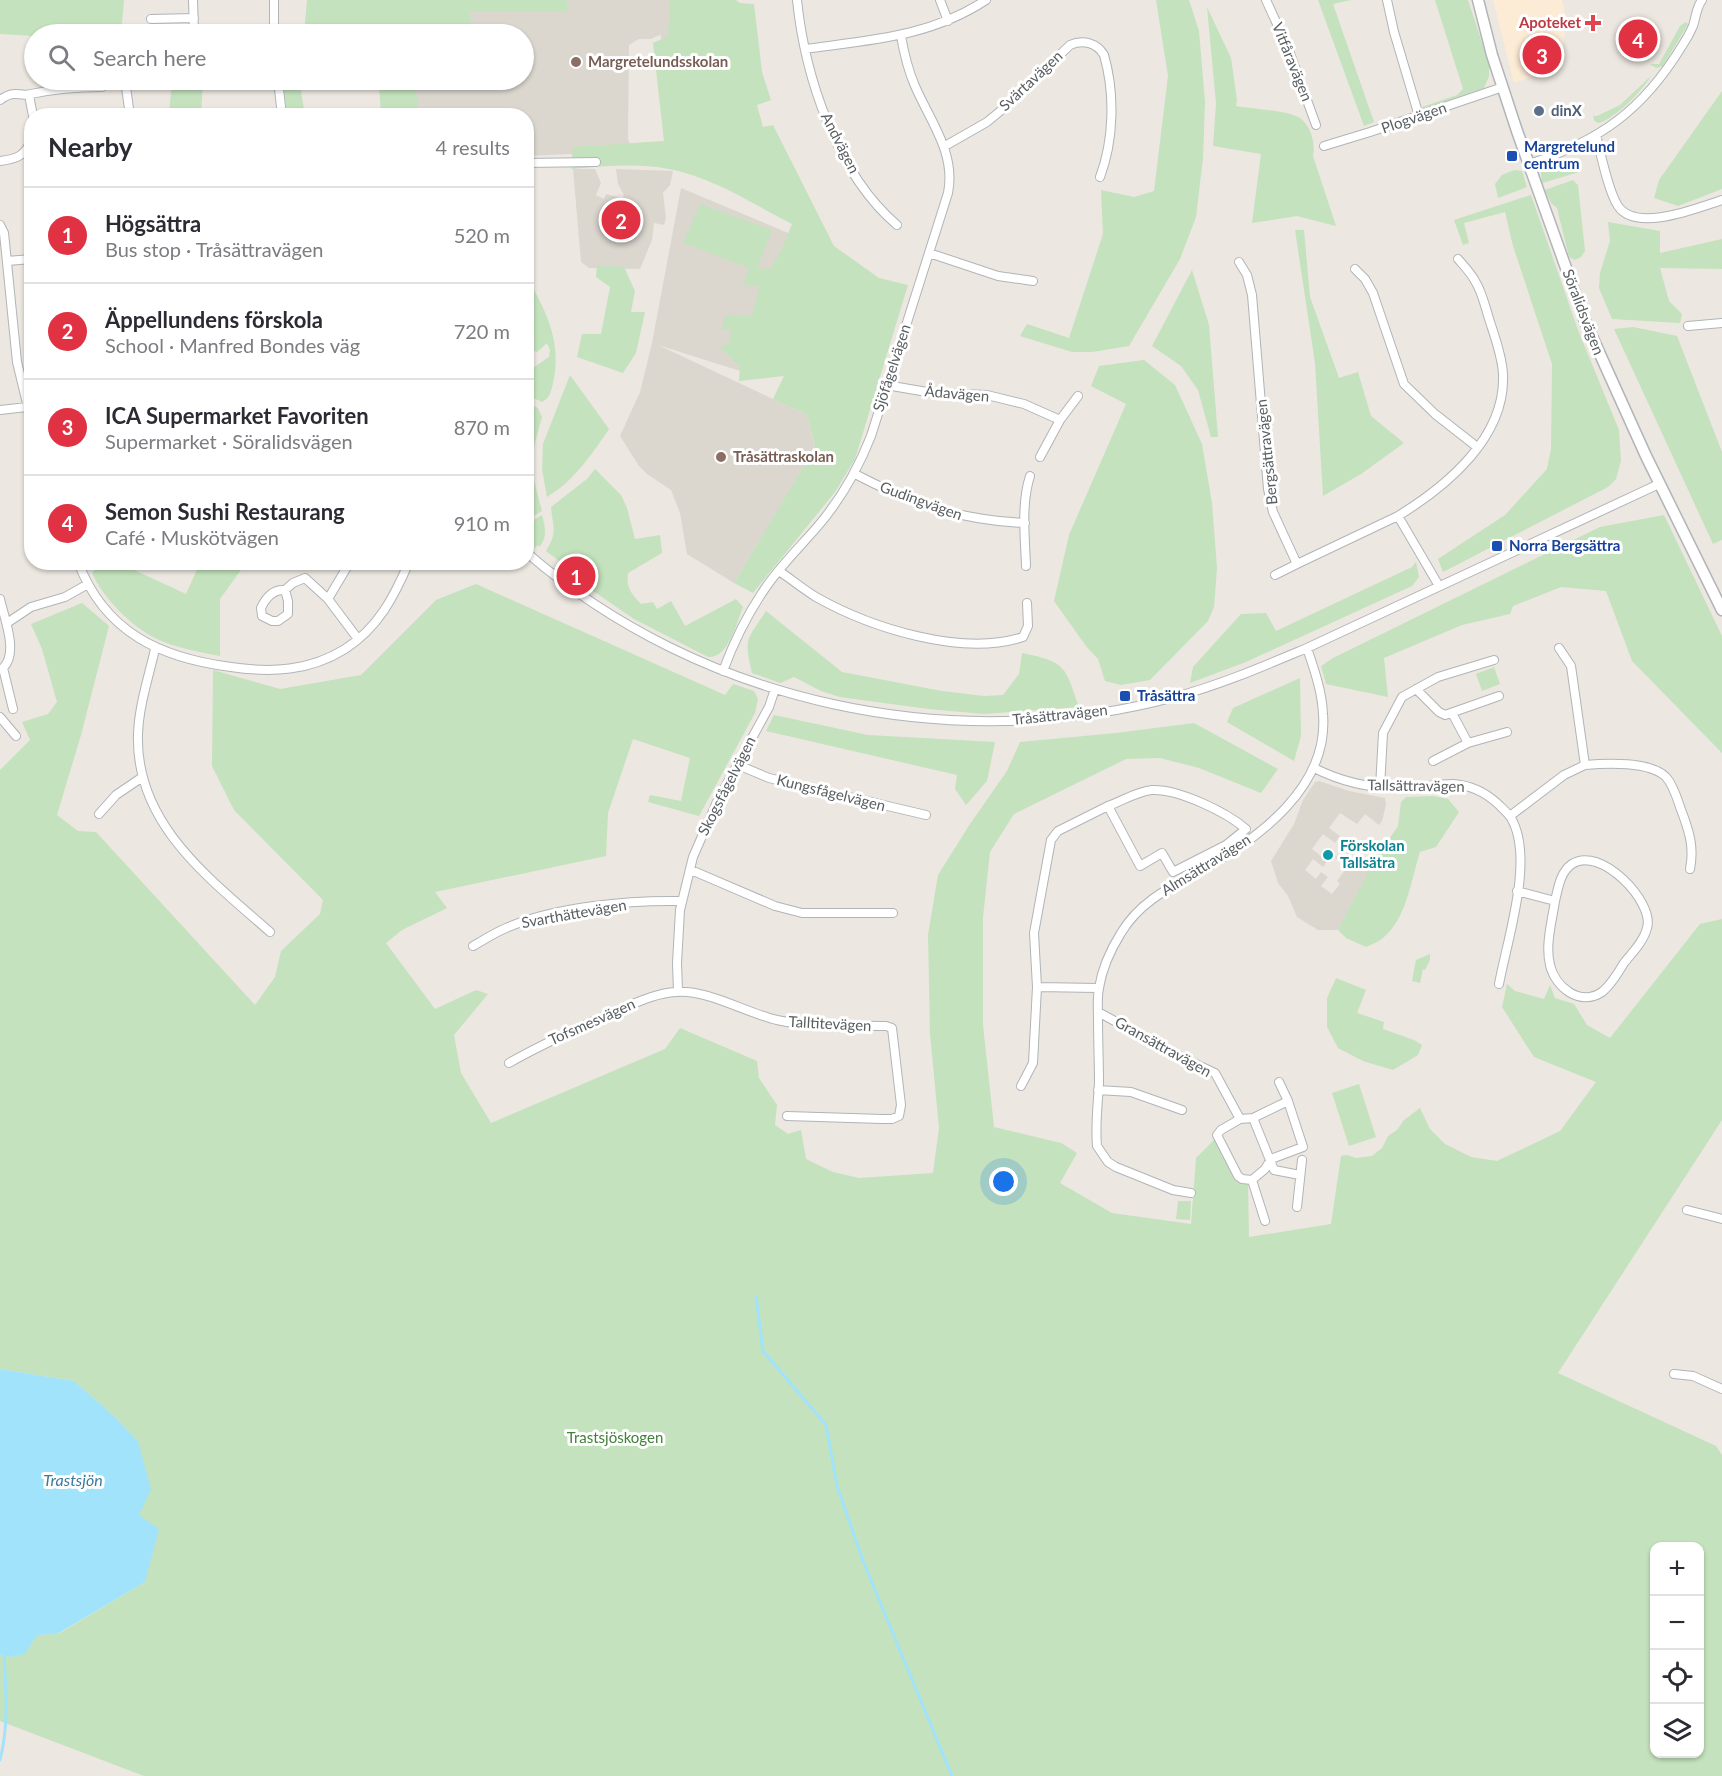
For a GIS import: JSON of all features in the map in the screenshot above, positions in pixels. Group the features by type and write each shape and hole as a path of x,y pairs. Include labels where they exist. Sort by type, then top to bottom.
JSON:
{"street":[{"path":"194,0 194,24"},
{"path":"274,0 274,24"},
{"name":"Andvägen","path":"796,0 809,68 833,135 878,209 897,225"},
{"path":"940,0 948,21"},
{"path":"805,49 901,36 948,21 986,0"},
{"name":"Vitfåravägen","path":"1266,0 1288,48 1316,125"},
{"path":"1387,0 1419,116"},
{"name":"Söralidsvägen","path":"1478,0 1503,87 1585,321 1616,394 1722,610"},
{"path":"1529,164 1568,150 1621,120 1653,87 1690,33 1699,2"},
{"path":"151,19 194,18"},
{"name":"Sjöfågelvägen","path":"723,671 730,651 762,593 819,524 855,474 871,436 950,184 950,167 945,146 914,84 901,36"},
{"name":"Svärtavägen","path":"945,146 987,122 1070,45 1090,43 1100,49 1104,55 1112,113 1100,177"},
{"name":"Plogvägen","path":"1324,146 1503,87"},
{"path":"0,100 13,93 28,95 49,90"},
{"path":"126,90 129,108"},
{"path":"279,90 281,108"},
{"path":"28,95 31,108"},
{"path":"1596,135 1617,205 1630,215 1642,219 1658,218 1722,200"},
{"path":"0,161 15,159 24,153"},
{"path":"534,163 596,162"},
{"path":"0,225 4,233 14,338 24,391"},
{"path":"929,253 998,276 1033,281"},
{"path":"1275,575 1398,516 1446,482 1489,431 1503,391 1503,371 1498,347 1476,282 1458,259"},
{"path":"7,261 24,260"},
{"name":"Bergsättravägen","path":"1239,262 1252,295 1270,502 1297,564"},
{"path":"1355,269 1365,279 1372,293 1404,384 1435,414 1477,447"},
{"path":"1688,326 1722,323"},
{"name":"Ådavägen","path":"886,385 933,393 987,395 1024,404 1060,420"},
{"path":"1040,457 1060,420 1078,396"},
{"path":"0,410 24,407"},
{"name":"Gudingvägen","path":"855,474 906,498 936,509 978,520 1025,523"},
{"path":"1026,566 1025,523 1027,485 1030,476"},
{"name":"Tråsättravägen","path":"534,558 607,611 673,648 723,671 775,689 867,711 908,717 960,721 1042,719 1092,714 1174,697 1214,685 1307,648 1659,484"},
{"path":"1398,516 1439,586"},
{"path":"82,570 98,601 127,630 155,649 202,664 267,671 284,670 322,661 346,648 382,616 405,570"},
{"path":"328,599 345,570"},
{"path":"778,571 817,597 844,611 900,632 952,641 1001,643 1023,637 1028,626 1027,603"},
{"path":"285,590 293,583 305,578 328,599 358,639"},
{"path":"7,623 31,608 64,597 88,584"},
{"path":"0,599 7,623 11,657 2,668 13,709"},
{"name":"Almsättravägen","path":"1191,1193 1164,1187 1116,1167 1108,1162 1097,1146 1098,988 1109,957 1121,933 1143,907 1170,886 1201,870 1253,837 1289,804 1314,768 1322,737 1323,714 1307,648"},
{"path":"1558,648 1571,666 1585,765"},
{"path":"155,649 140,716 138,756 141,778 159,817 190,859 270,932"},
{"path":"1380,788 1383,733 1402,698 1438,677 1494,660"},
{"name":"Skogsfågelvägen","path":"678,991 677,963 681,902 698,844 769,707 775,689"},
{"path":"1416,689 1438,712 1445,715 1499,696"},
{"path":"1452,713 1468,743"},
{"path":"0,717 16,736"},
{"path":"1433,761 1468,743 1507,732"},
{"name":"Kungsfågelvägen","path":"738,765 770,778 926,815"},
{"path":"1510,816 1564,775 1585,765 1643,766 1657,771 1672,787 1692,842 1690,869"},
{"name":"Tallsättravägen","path":"1314,768 1352,783 1380,788 1452,784 1467,786 1486,794 1510,816 1518,835 1521,851 1518,891 1499,984"},
{"path":"99,814 116,795 141,778"},
{"path":"1021,1086 1033,1063 1037,987 1034,933 1051,840 1058,831 1108,806 1152,790 1201,803 1246,829 1226,845 1173,872 1162,853 1140,866 1108,806"},
{"path":"1591,860 1612,870 1640,901 1647,913 1646,932 1607,987 1597,995 1584,997 1573,994 1563,989 1555,979 1550,966 1548,949 1555,901 1559,883 1568,868 1576,862 1591,860"},
{"path":"691,870 775,906 802,914 893,913"},
{"path":"1518,891 1555,901"},
{"name":"Svarthättevägen","path":"473,946 507,927 549,915 610,905 681,902"},
{"path":"1037,987 1098,988"},
{"name":"Tofsmesvägen","path":"508,1063 546,1042 641,1000 678,991"},
{"name":"Talltitevägen","path":"678,991 711,997 777,1020 806,1024 892,1028 901,1105 898,1116 892,1119 787,1116"},
{"name":"Gransättravägen","path":"1098,1012 1183,1058 1215,1072 1240,1119"},
{"path":"1279,1082 1288,1101 1303,1146 1271,1159 1265,1169 1252,1180 1242,1179 1238,1176 1217,1135 1221,1130 1240,1119 1253,1118 1288,1101"},
{"path":"1098,1090 1131,1092 1182,1110"},
{"path":"1253,1118 1274,1170 1300,1175"},
{"path":"1297,1207 1302,1160"},
{"path":"1252,1180 1265,1221"},
{"path":"1687,1210 1722,1219"},
{"path":"1674,1374 1693,1376 1722,1389"}],"shaded area":[{"name":"Margretelundsskolan","path":"567,0 672,0 674,36 661,39 661,35 651,39 639,39 629,45 628,139 631,146 644,146 645,142 674,143 574,156 571,154 534,156 534,108 389,108 389,90 534,90 534,24 471,24 468,12 567,12"},
{"path":"1493,0 1562,0 1566,18 1561,67 1514,83"},
{"path":"573,169 595,169 601,183 596,195 604,199 606,194 621,198 622,201 624,195 618,184 616,169 673,171 670,185 663,193 666,218 664,225 654,223 652,240 640,269 589,268 581,262"},
{"path":"681,188 793,235 759,377 658,345 807,415 815,448 734,583 687,554 680,513 671,490 639,466 620,436 640,392 652,343"},
{"path":"1319,781 1349,791 1385,798 1386,805 1379,825 1365,814 1357,824 1340,813 1329,828 1340,836 1335,843 1323,834 1312,849 1327,861 1323,867 1313,859 1305,870 1316,879 1321,872 1328,877 1321,886 1332,894 1340,884 1337,881 1347,867 1335,858 1340,851 1353,860 1356,856 1372,867 1338,930 1318,930 1297,917 1288,896 1278,883 1271,861 1294,824 1303,800 1315,782"}],"green space":[{"path":"0,0 124,0 122,24 24,24 24,35 0,34"},
{"path":"307,0 567,0 567,12 469,12 472,24 305,23"},
{"path":"670,0 736,0 740,3 754,4 762,72 771,100 757,105 763,127 773,125 834,246 879,278 908,285 855,459 835,492 753,593 734,583 815,447 807,415 773,399 784,376 739,381 740,366 719,347 729,344 731,330 721,329 726,315 752,316 759,287 743,284 749,268 683,243 700,204 772,230 757,268 770,269 781,251 792,224 701,178 669,169 608,166 571,169 573,147 664,141 653,43 668,36"},
{"path":"1156,0 1189,0 1199,31 1205,102 1203,158 1196,217 1180,259 1129,346 1092,352 1072,352 1020,336 1027,324 1069,338 1103,234 1101,190 1134,197 1154,191 1168,76"},
{"path":"1318,0 1351,0 1333,4 1374,122 1364,126"},
{"path":"1435,0 1468,0 1489,64 1489,76 1484,88 1420,110 1419,108 1457,95 1463,89"},
{"path":"1207,7 1231,58 1236,106 1290,114 1301,119 1308,128 1313,139 1313,156 1336,226 1297,216 1252,223 1261,154 1213,146 1216,103"},
{"path":"1686,22 1688,24 1663,66 1656,68 1650,64 1659,64 1680,26"},
{"path":"1651,76 1642,89 1620,111 1605,121 1598,123 1594,120 1593,111 1594,116 1597,116 1620,105"},
{"path":"171,90 202,90 201,108 170,108"},
{"path":"284,90 301,90 304,108 286,108"},
{"path":"379,90 416,90 418,108 381,108"},
{"path":"1722,91 1722,189 1678,206 1654,198 1659,180"},
{"path":"1570,159 1576,164 1579,172 1542,183 1541,172 1544,169 1554,162"},
{"path":"1514,170 1522,171 1527,187 1498,198 1495,184 1502,175"},
{"path":"1573,180 1578,185 1585,251 1575,260 1569,257 1557,208 1551,203 1545,190"},
{"path":"1531,195 1578,330 1619,430 1621,461 1616,479 1608,487 1443,572 1438,559 1505,515 1547,469 1551,449 1552,364 1513,246 1505,212 1464,223 1469,243 1463,245 1454,220"},
{"path":"1608,222 1660,231 1660,253 1722,239 1722,269 1660,268 1669,301 1682,314 1680,323 1612,319 1599,288 1600,273 1610,241"},
{"path":"1295,230 1304,230 1310,297 1339,378 1358,372 1371,416 1404,443 1361,474 1323,496 1315,363"},
{"path":"597,265 624,267 635,291 631,312 645,312 636,353 623,373 577,357 582,334 601,334 610,287 596,277"},
{"path":"1192,270 1209,325 1218,437 1211,437 1198,390 1181,366 1152,346"},
{"path":"534,290 549,322 556,357 551,391 542,402 534,398 534,367 549,357 550,350 547,343 537,352 534,351"},
{"path":"1633,327 1677,336 1722,452 1722,540 1713,544 1614,329"},
{"path":"1144,360 1175,385 1202,444 1212,503 1217,568 1214,607 1208,621 1150,680 1121,685 1105,681 1098,659 1054,601 1069,535 1126,404 1091,386 1099,366"},
{"path":"570,375 609,429 574,475 547,497 542,469 543,444"},
{"path":"534,406 538,408 542,417 534,447"},
{"path":"595,469 621,495 635,539 660,535 662,553 628,573 630,590 641,604 653,602 657,609 671,601 685,626 736,599 743,607 731,639 715,656 708,657 634,619 583,584 579,552 566,566 546,551 553,534 551,507 587,479"},
{"path":"534,480 542,511 534,516"},
{"path":"542,515 545,536 539,547 538,545 534,548 534,520"},
{"path":"1664,515 1722,636 1722,753 1632,661 1606,591 1561,587 1513,606 1510,614 1462,625 1384,658 1388,697 1326,684 1321,666 1333,658 1600,527"},
{"path":"1416,562 1419,577 1412,586 1246,662 1190,683 1193,667 1241,614 1266,613 1276,631 1412,567"},
{"path":"95,570 134,570 186,594 197,570 241,570 220,599 220,656 172,645 147,634 111,602 92,573"},
{"name":"Trastsjöskogen","path":"476,584 725,695 733,684 754,691 758,699 755,713 699,816 648,802 650,795 681,801 690,758 633,739 608,813 606,856 435,892 447,908 402,930 386,943 435,1009 476,990 488,994 454,1035 461,1073 491,1123 665,1049 680,1028 757,1061 759,1078 777,1105 775,1125 788,1134 801,1130 806,1159 833,1172 859,1178 933,1173 939,1128 930,1034 928,935 938,875 1007,771 1020,742 1194,723 1278,769 1261,793 1199,768 1160,758 1126,759 1014,814 990,852 983,917 983,1025 994,1127 1061,1143 1077,1153 1060,1183 1112,1213 1191,1224 1196,1158 1216,1138 1231,1170 1248,1183 1249,1237 1331,1224 1341,1156 1356,1158 1372,1156 1382,1148 1388,1136 1397,1130 1404,1120 1420,1108 1430,1129 1445,1144 1471,1157 1497,1161 1560,1131 1596,1082 1534,1057 1502,1007 1507,984 1515,991 1544,999 1550,985 1555,998 1574,1004 1587,1025 1610,1038 1700,924 1722,919 1722,1120 1558,1373 1716,1446 1722,1455 1722,1776 144,1776 0,1721 0,1655 11,1657 37,1635 58,1634 145,1582 139,1515 138,1441 114,1416 74,1381 0,1369 0,770 30,740 22,722 48,714 57,702 42,649 31,624 82,603 109,626 81,735 57,815 78,831 96,832 255,1005 275,977 281,951 320,914 323,900 234,810 212,766 213,670 280,689 361,675 436,600"},
{"path":"766,611 842,672 942,691 984,696 1003,695 1019,674 1022,653 1037,656 1056,663 1062,668 1071,683 1079,707 984,714 840,697 821,691 794,677 780,683 752,673 749,661 748,640"},
{"path":"1494,667 1500,684 1482,691 1476,674"},
{"path":"1300,678 1301,736 1294,761 1227,722 1233,708"},
{"path":"774,715 868,735 995,742 987,781 966,805 955,789 957,775 766,731"},
{"path":"1433,796 1448,799 1459,812 1436,847 1420,852 1398,920 1383,938 1366,947 1346,938 1338,930 1373,863 1398,826 1401,802 1406,797"},
{"path":"1430,954 1430,960 1425,970 1423,969 1420,983 1412,981 1416,960"},
{"path":"1336,978 1366,990 1357,1013 1384,1022 1383,1029 1422,1045 1418,1055 1393,1070 1363,1061 1338,1048 1327,1027 1327,998"},
{"path":"1359,1084 1376,1137 1349,1146 1332,1093"},
{"path":"1178,1201 1191,1201 1190,1220 1176,1219"}],"water":[{"name":"Trastsjön","path":"0,1369 74,1381 114,1416 138,1441 151,1489 139,1515 159,1529 145,1582 57,1634 37,1635 25,1654 11,1657 0,1655"}],"waterway":[{"path":"756,1296 763,1351 826,1425 837,1486 863,1561 952,1776"},
{"path":"0,1760 6,1721 4,1654"}],"place":[{"name":"Apoteket","path":"1593,23"},
{"name":"Semon Sushi Restaurang","path":"1638,39"},
{"name":"ICA Supermarket Favoriten","path":"1542,55"},
{"name":"Margretelundsskolan","path":"576,62"},
{"name":"dinX","path":"1539,111"},
{"name":"Margretelund centrum","path":"1512,156"},
{"name":"Äppellundens förskola","path":"621,220"},
{"name":"Tråsättraskolan","path":"721,457"},
{"name":"Norra Bergsättra","path":"1497,546"},
{"name":"Högsättra","path":"576,576"},
{"name":"Tråsättra","path":"1125,696"},
{"name":"Förskolan Tallsätra","path":"1328,855"}]}
